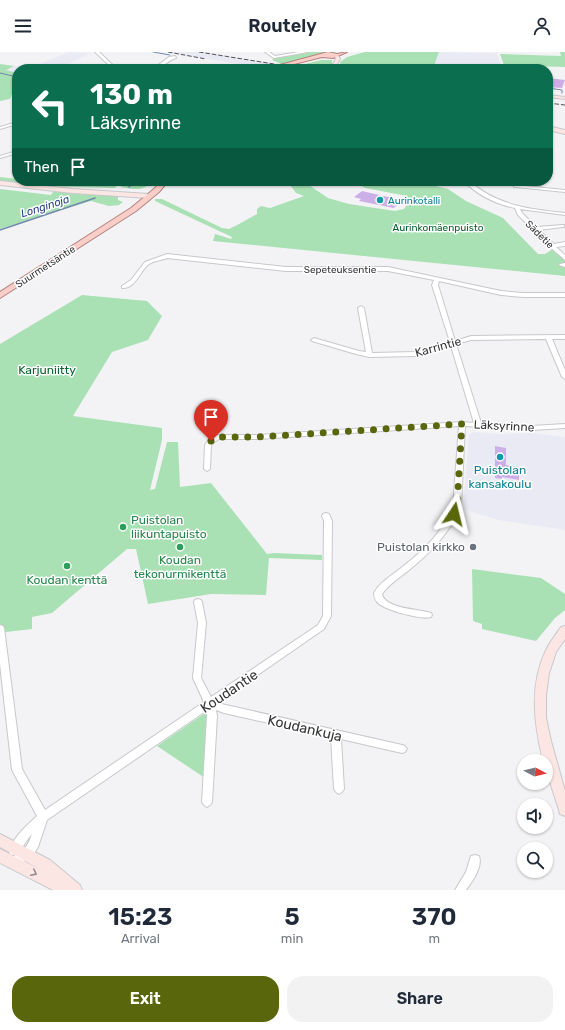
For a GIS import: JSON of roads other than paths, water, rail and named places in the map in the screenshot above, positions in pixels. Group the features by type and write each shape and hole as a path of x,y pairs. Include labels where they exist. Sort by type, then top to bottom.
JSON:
{"main road":[{"path":"298,64 345,52"},
{"path":"293,64 332,56"},
{"path":"553,96 564,97"},
{"path":"553,129 565,132"},
{"path":"0,183 12,184"},
{"path":"30,186 145,195"},
{"name":"Suurmetsäntie","path":"0,296 111,225 155,186"},
{"name":"Suurmetsäntie","path":"145,195 158,186"},
{"path":"565,630 556,642 547,659 542,674 539,704 542,735 565,810"},
{"path":"0,840 27,854 61,876 72,888"},
{"path":"0,856 56,884 72,888"}],"street":[{"path":"93,52 98,53 110,64"},
{"path":"267,52 273,57 306,52"},
{"path":"162,64 170,58 175,57"},
{"path":"0,128 12,124"},
{"path":"0,157 12,153"},
{"path":"473,186 490,198 506,206 565,214"},
{"path":"516,186 536,190 565,191"},
{"name":"Sädetie","path":"517,208 517,211 565,258"},
{"path":"535,229 562,226"},
{"path":"552,246 565,244"},
{"name":"Sepeteuksentie","path":"124,287 134,281 147,263 167,256 286,269 388,269 500,293 523,295 565,294"},
{"path":"437,279 435,285 478,424"},
{"path":"361,308 369,355"},
{"path":"548,337 565,376"},
{"name":"Karrintie","path":"314,340 369,355 411,354 471,338 565,337"},
{"path":"428,615 394,609 380,601 378,597 383,586 418,558 447,526 454,514 457,506 462,424"},
{"name":"Läksyrinne","path":"207,469 208,445 211,441 218,437 258,437 462,424 532,428 565,426"},
{"name":"Koudantie","path":"14,848 23,836 43,817 321,628 326,621 327,616 328,521 326,516"},
{"path":"198,602 202,623 197,678 210,704 212,716 207,802"},
{"path":"0,628 17,770 43,817 34,844 27,854 13,862"},
{"name":"Koudankuja","path":"210,704 224,709 402,749"},
{"path":"336,735 339,789"},
{"path":"13,862 14,848"},
{"path":"460,890 471,875 475,860"}],"waterway":[{"path":"153,52 170,55"},
{"name":"Longinoja","path":"0,73 12,76"},
{"path":"553,89 562,90 562,93"},
{"name":"Longinoja","path":"0,230 95,198"}],"railway":[{"path":"168,52 206,59"},
{"path":"199,52 274,64"},
{"path":"553,104 565,105"}],"place":[{"name":"Aurinkotalli","path":"380,200"},
{"name":"Puistolan kansakoulu","path":"500,457"},
{"name":"Puistolan liikuntapuisto","path":"123,527"},
{"name":"Koudan tekonurmikenttä","path":"180,547"},
{"name":"Puistolan kirkko","path":"473,547"},
{"name":"Koudan kenttä","path":"67,566"}],"park label":[{"name":"Aurinkomäenpuisto","path":"438,227"},
{"name":"Karjuniitty","path":"47,370"}]}
